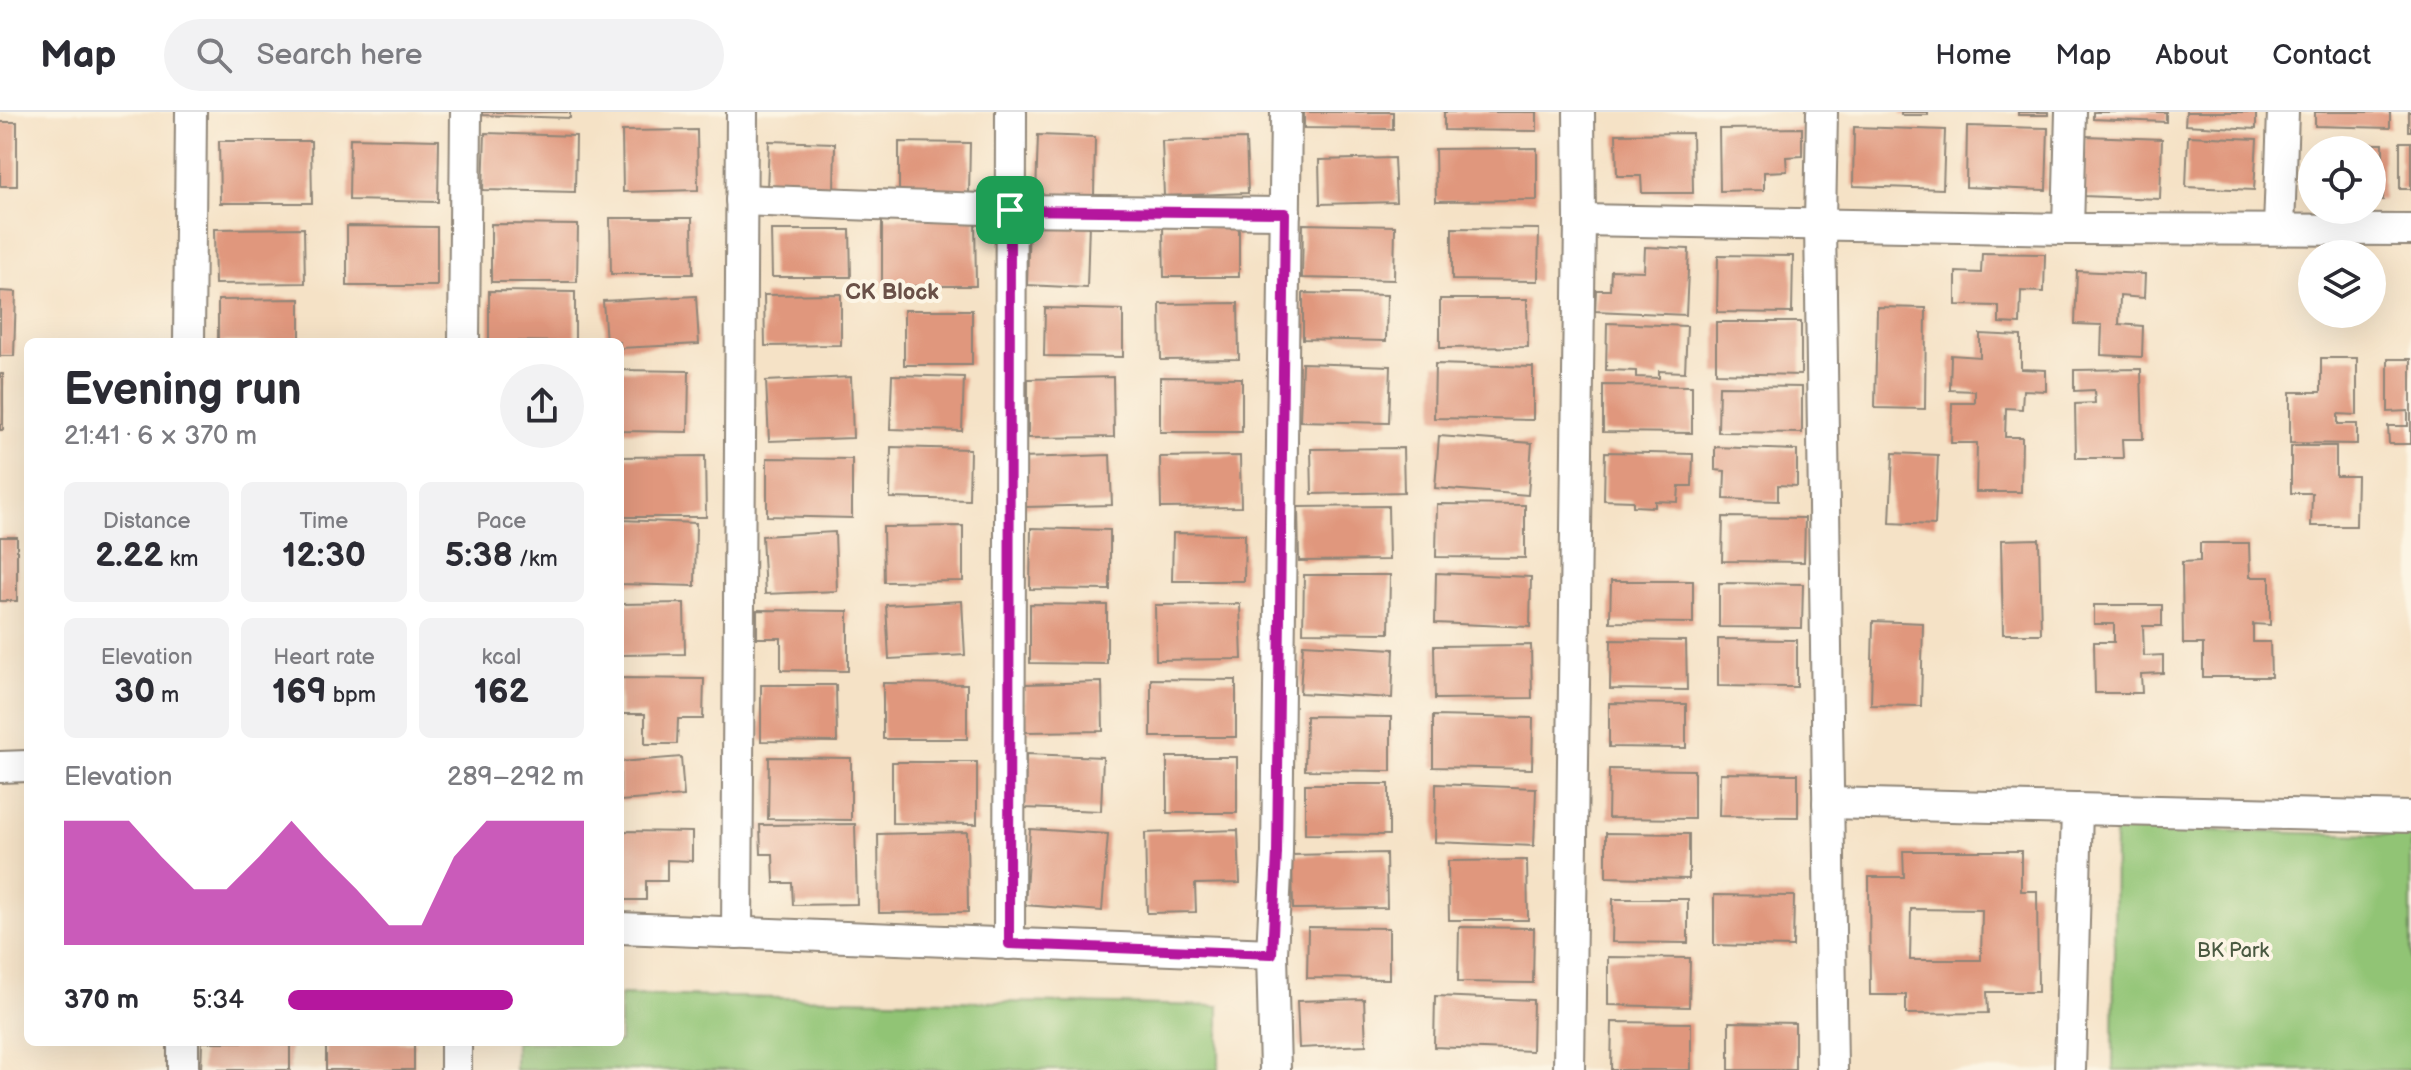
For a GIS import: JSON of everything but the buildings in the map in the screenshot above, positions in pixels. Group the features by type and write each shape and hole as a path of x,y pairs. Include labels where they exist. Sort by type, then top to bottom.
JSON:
{"street":[{"path":"189,338 191,112"},
{"path":"464,338 466,112"},
{"path":"737,933 742,112"},
{"path":"1009,944 1011,112"},
{"path":"1275,1070 1272,954 1277,853 1286,112"},
{"path":"1569,1070 1579,112"},
{"path":"1822,112 1820,223 1832,1070"},
{"path":"2068,229 2071,112"},
{"path":"2279,229 2283,112"},
{"path":"741,200 1010,210 1285,213"},
{"path":"1580,220 2068,229 2411,230"},
{"path":"0,767 24,766"},
{"path":"1828,803 2411,817"},
{"path":"2070,1070 2077,809"},
{"path":"624,928 1272,954"},
{"path":"183,1046 183,1070"},
{"path":"456,1046 456,1070"}],"green space":[{"name":"BK Park","path":"2115,828 2411,836 2411,1070 2113,1070"},
{"path":"624,995 1219,1006 1219,1070 515,1070 515,1046 624,1046"}],"district":[{"name":"CK Block","path":"892,291"}],"route":[{"path":"1010,210 1285,213 1277,853 1272,954 1009,944 1010,210"}]}
